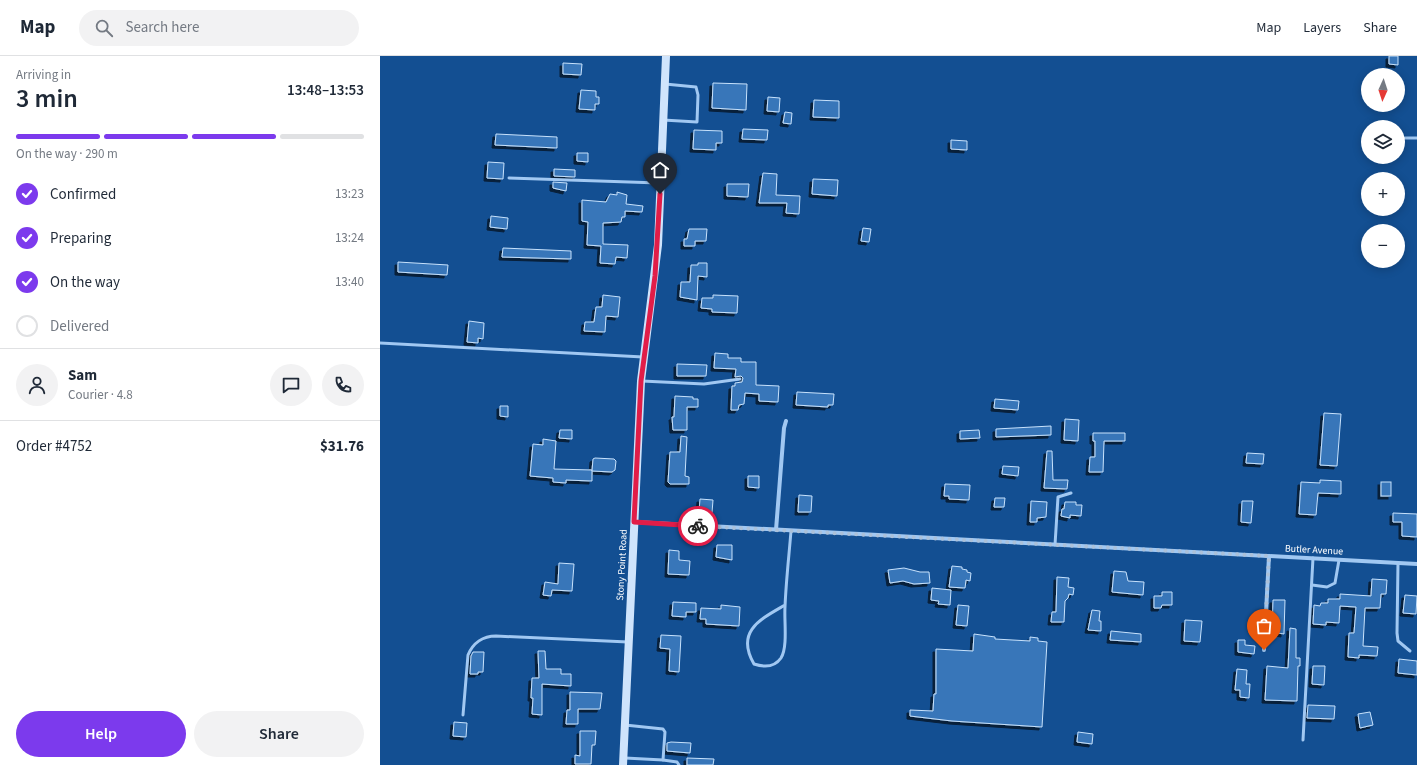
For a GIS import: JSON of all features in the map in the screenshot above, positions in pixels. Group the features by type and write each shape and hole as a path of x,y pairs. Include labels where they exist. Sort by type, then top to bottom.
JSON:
{"main road":[{"name":"Stony Point Road","path":"623,761 641,381 656,268 666,56"}],"street":[{"path":"776,530 784,428 786,420"},
{"name":"Butler Avenue","path":"634,522 1417,564"},
{"path":"1264,650 1269,556"}],"lane":[{"path":"664,120 697,122 698,95 696,86 665,84"},
{"path":"1405,138 1417,138"},
{"path":"509,178 661,183"},
{"path":"380,343 643,357"},
{"path":"641,381 704,384 740,379"},
{"path":"1055,545 1058,497 1071,493"},
{"path":"785,604 754,624 748,642 748,654 754,664 764,667 773,665 781,658 784,646 785,604 791,530"},
{"path":"1303,740 1313,558"},
{"path":"1312,585 1327,586 1335,583 1338,560"},
{"path":"1398,563 1398,642 1410,651"},
{"path":"463,715 468,654 472,646 482,639 496,636 628,642"},
{"path":"625,725 664,730 663,760"},
{"path":"623,761 663,760 677,762 680,765"}],"building":[{"path":"1389,56 1398,56 1398,65 1389,64"},
{"path":"563,63 582,64 581,75 563,74"},
{"path":"713,83 747,84 746,110 712,108"},
{"path":"581,90 596,91 596,97 599,97 599,104 595,104 595,110 579,109"},
{"path":"768,97 780,98 779,112 767,111"},
{"path":"814,100 839,101 839,118 813,117"},
{"path":"785,112 792,113 791,124 783,123"},
{"path":"743,129 768,130 767,140 742,139"},
{"path":"694,130 722,131 722,143 716,143 716,150 693,149"},
{"path":"496,134 557,137 557,148 495,145"},
{"path":"951,140 967,141 967,150 951,149"},
{"path":"577,153 588,153 588,162 577,161"},
{"path":"488,162 504,163 503,179 487,178"},
{"path":"554,169 575,170 575,177 554,176"},
{"path":"763,173 777,174 776,195 800,196 799,214 786,213 787,203 759,203"},
{"path":"813,179 838,180 837,196 812,194"},
{"path":"553,182 567,183 566,191 553,188"},
{"path":"727,184 749,184 748,197 727,196"},
{"path":"617,192 627,195 626,204 643,206 642,212 625,211 625,217 622,217 621,222 603,223 603,244 628,245 627,258 616,257 615,264 600,263 601,246 587,245 588,222 582,221 582,200 606,202 610,194 617,195"},
{"path":"491,216 508,218 507,229 490,227"},
{"path":"863,228 871,229 869,242 861,241"},
{"path":"689,229 707,229 706,241 695,241 695,246 684,246 684,239 687,239"},
{"path":"503,248 571,251 571,259 502,257"},
{"path":"398,262 448,265 447,275 398,272"},
{"path":"698,263 707,263 707,277 698,276 697,300 680,297 681,282 690,282 691,265 698,265"},
{"path":"603,295 620,297 618,317 606,316 605,332 584,331 585,322 594,322 596,307 602,307"},
{"path":"713,295 738,296 737,313 712,312 712,309 701,308 702,298 713,298"},
{"path":"469,321 484,323 483,339 478,338 478,343 467,342"},
{"path":"715,353 728,354 728,358 741,358 741,362 756,362 756,385 779,386 778,402 759,401 759,394 745,393 744,404 739,405 738,410 731,410 732,386 735,386 735,383 742,382 743,378 741,376 735,377 736,369 714,368"},
{"path":"677,364 707,365 706,376 677,376"},
{"path":"797,392 834,394 833,405 828,405 828,407 796,405"},
{"path":"675,396 693,397 693,399 698,399 698,407 687,407 687,430 673,430 672,417 674,417"},
{"path":"995,399 1019,401 1018,410 994,408"},
{"path":"500,406 508,406 508,417 500,416"},
{"path":"1324,413 1341,414 1337,466 1320,465"},
{"path":"1065,419 1079,420 1078,441 1064,440"},
{"path":"1051,426 1051,435 996,437 996,429"},
{"path":"560,430 572,430 572,439 559,438"},
{"path":"979,430 980,438 960,439 960,431"},
{"path":"1093,433 1125,433 1125,441 1104,441 1103,472 1089,472 1090,457 1095,457 1095,441 1093,441"},
{"path":"681,436 687,437 685,476 689,477 689,484 670,484 668,482 670,452 680,452"},
{"path":"543,439 556,441 554,469 592,470 592,481 566,480 566,483 553,482 553,478 530,476 533,444 543,445"},
{"path":"1047,451 1052,451 1053,480 1068,480 1067,489 1044,488"},
{"path":"1247,453 1264,454 1263,464 1246,463"},
{"path":"593,459 614,459 616,461 615,470 612,472 592,471"},
{"path":"1003,466 1019,467 1018,476 1002,474"},
{"path":"748,476 759,476 759,488 748,487"},
{"path":"1320,480 1341,481 1341,494 1318,493 1316,515 1299,514 1301,482 1320,483"},
{"path":"1381,482 1391,482 1391,496 1381,496"},
{"path":"945,484 970,485 969,500 949,499 949,496 944,496"},
{"path":"799,495 812,496 811,512 798,512"},
{"path":"995,498 1005,498 1004,507 994,507"},
{"path":"700,499 713,500 712,513 699,512"},
{"path":"1031,501 1047,502 1046,517 1037,518 1037,522 1030,522"},
{"path":"1242,501 1253,501 1251,523 1241,522"},
{"path":"1065,502 1076,502 1076,505 1082,505 1081,516 1070,515 1070,518 1061,516"},
{"path":"1393,513 1417,514 1417,537 1402,536 1402,522 1393,522"},
{"path":"717,545 732,545 732,560 716,557"},
{"path":"669,550 679,551 679,560 690,561 689,575 668,574"},
{"path":"559,563 574,564 572,591 552,590 551,596 543,595 545,582 558,584"},
{"path":"952,566 962,567 962,569 971,573 970,581 966,580 965,588 949,587"},
{"path":"904,568 920,572 929,572 930,583 914,584 903,581 890,583 888,570"},
{"path":"1114,571 1126,572 1128,581 1144,582 1143,595 1112,592"},
{"path":"1057,577 1069,578 1068,587 1074,588 1073,595 1069,594 1065,601 1064,622 1051,622 1052,612 1056,612"},
{"path":"1372,579 1387,580 1386,594 1381,594 1380,608 1365,608 1363,646 1378,647 1377,656 1359,655 1359,658 1348,657 1349,633 1354,633 1356,607 1340,606 1339,623 1326,622 1326,625 1313,624 1314,605 1320,606 1321,603 1328,603 1328,599 1340,599 1340,594 1371,596"},
{"path":"932,588 951,590 950,605 938,604 939,601 931,600"},
{"path":"1162,592 1172,592 1172,605 1162,605 1161,608 1154,608 1154,596 1162,596"},
{"path":"1405,595 1417,596 1416,614 1403,613"},
{"path":"1273,600 1285,600 1284,634 1272,632"},
{"path":"673,602 696,603 696,612 686,612 686,617 672,616"},
{"path":"721,605 740,607 739,626 706,624 706,619 700,619 701,608 721,609"},
{"path":"958,605 969,606 967,626 956,625"},
{"path":"1092,610 1100,611 1099,621 1101,621 1101,631 1088,630"},
{"path":"1185,620 1202,621 1200,642 1184,641"},
{"path":"1290,628 1296,629 1296,658 1300,658 1300,666 1298,666 1297,701 1265,700 1267,666 1288,668"},
{"path":"1111,631 1141,634 1141,642 1110,640"},
{"path":"974,634 995,637 995,639 1030,641 1030,637 1038,638 1038,641 1047,642 1042,727 952,721 910,716 910,710 933,711 934,694 936,694 936,649 973,651"},
{"path":"661,635 681,636 679,672 669,671 670,649 660,648"},
{"path":"1238,640 1245,640 1245,645 1255,646 1254,654 1238,652"},
{"path":"538,651 545,651 546,669 561,669 561,674 571,674 571,686 542,684 542,715 532,714 533,698 531,698 532,678 539,678"},
{"path":"473,652 484,652 483,672 478,672 478,674 470,674 471,656"},
{"path":"1399,659 1417,661 1417,675 1398,673"},
{"path":"1313,666 1325,666 1324,685 1312,684"},
{"path":"1237,669 1247,670 1246,684 1250,684 1249,698 1240,697 1240,690 1235,690"},
{"path":"570,692 602,693 600,709 578,709 578,724 566,724 567,710 570,710"},
{"path":"1308,705 1335,706 1334,719 1307,718"},
{"path":"1370,712 1373,725 1360,728 1358,714"},
{"path":"454,722 467,723 466,737 453,736"},
{"path":"580,731 596,731 595,745 592,745 591,764 575,764 575,755 580,756"},
{"path":"1078,732 1093,734 1092,744 1077,742"},
{"path":"667,743 691,743 690,753 667,751"},
{"path":"687,758 714,759 713,765 687,765"}],"way so far":[{"path":"698,526 1269,556 1264,650"}],"route":[{"path":"660,194 655,276 641,381 634,522 698,526"}]}
